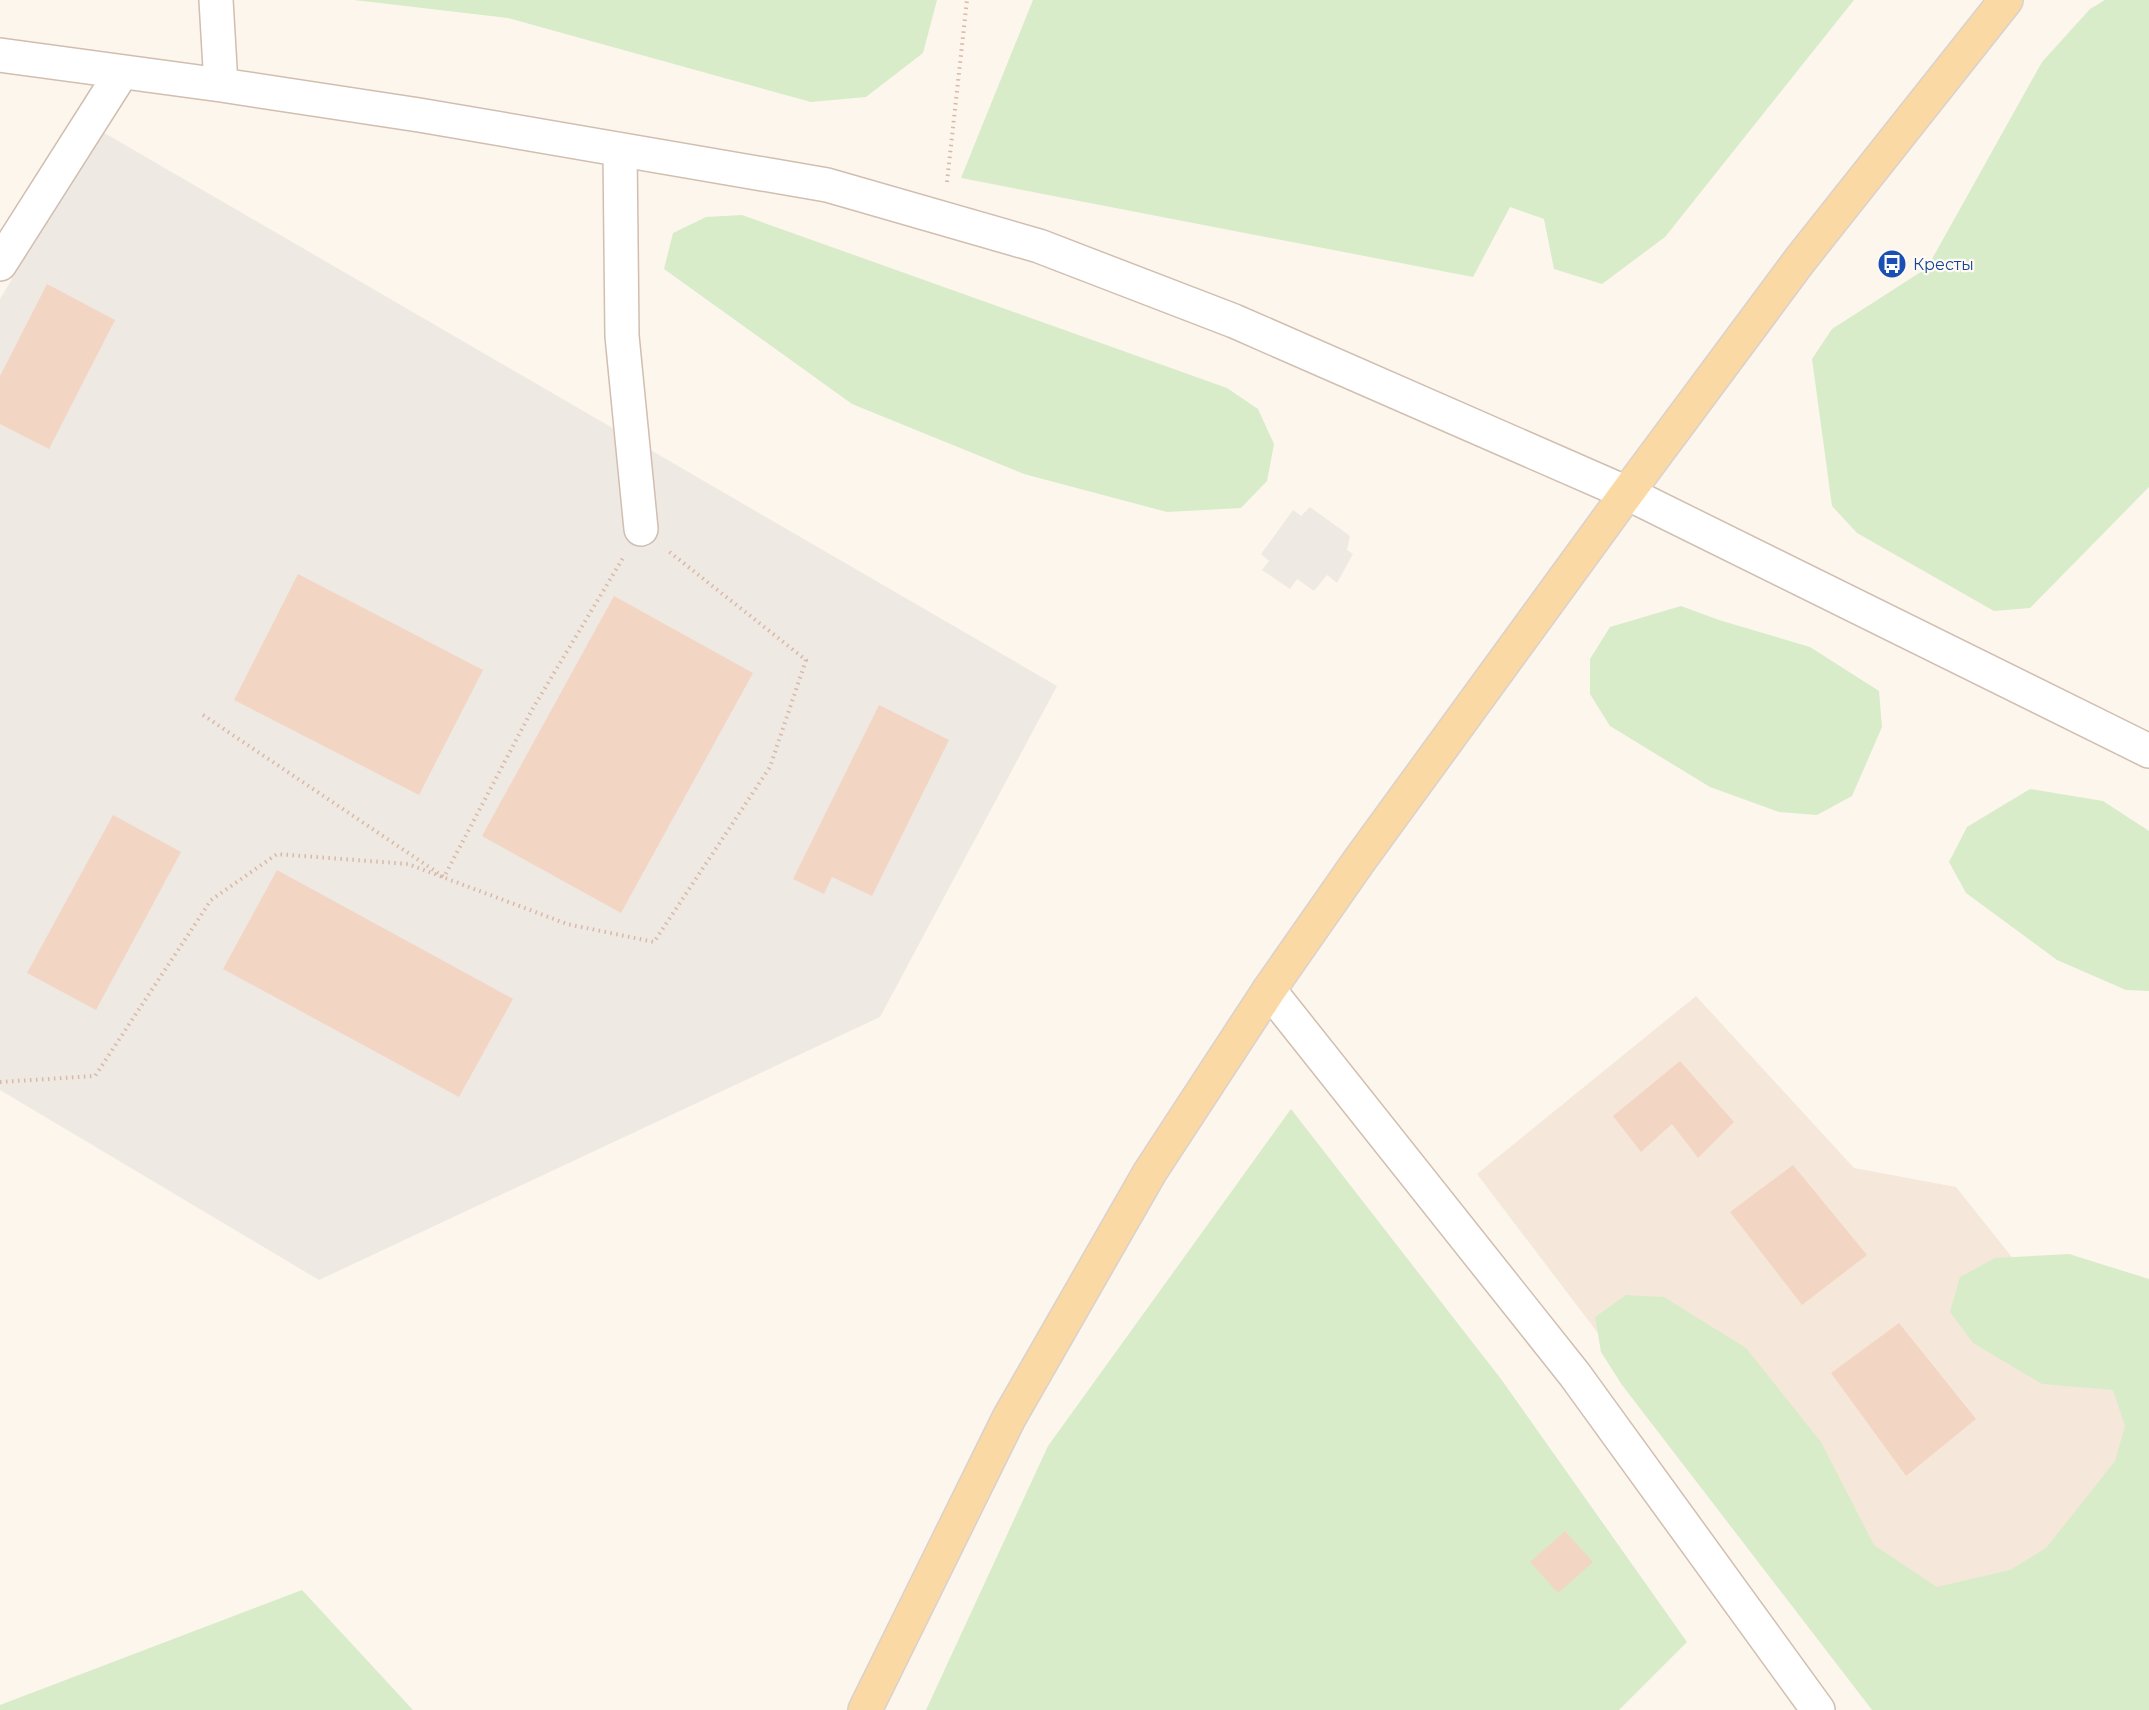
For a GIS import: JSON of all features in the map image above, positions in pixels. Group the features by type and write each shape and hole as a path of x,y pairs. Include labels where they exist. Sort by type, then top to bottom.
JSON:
{"main road":[{"path":"865,1710 1009,1418 1150,1172 1269,990 1359,861 1800,260 2006,0"}],"street":[{"path":"216,0 221,85"},
{"path":"0,55 419,115 827,185 1039,246 1234,321 1627,493 2149,751"},
{"path":"0,264 122,72"},
{"path":"620,150 622,336 641,529"},
{"path":"1269,990 1575,1375 1818,1710"}],"path":[{"path":"944,219 967,0"},
{"path":"0,1082 95,1076 211,900 277,854 408,864 567,924 654,942 770,767 806,660 641,529 533,708 444,877"},
{"path":"203,715 444,877"}],"shaded area":[{"path":"101,131 1057,686 880,1017 319,1280 0,1090 0,299"},
{"path":"1310,507 1350,536 1347,550 1353,554 1337,583 1327,575 1314,591 1297,579 1290,589 1262,570 1269,561 1261,554 1293,510 1301,516"},
{"path":"1696,996 1854,1168 1956,1187 2149,1429 2149,1526 1883,1708 1477,1174"}],"green space":[{"path":"354,0 937,0 923,53 866,97 811,102 508,18"},
{"path":"1033,0 1854,0 1665,237 1602,284 1554,269 1544,219 1510,207 1473,277 961,178"},
{"path":"2105,0 2149,0 2149,487 2030,608 1994,611 1857,533 1832,506 1812,359 1832,329 1927,268 2042,62 2090,9"},
{"path":"742,215 1227,388 1258,409 1274,444 1267,481 1241,508 1167,512 1024,474 852,404 664,269 673,233 706,217"},
{"path":"1681,606 1719,620 1810,647 1879,691 1882,727 1852,796 1817,815 1779,812 1710,787 1610,726 1590,694 1590,659 1610,627"},
{"path":"2030,789 2103,801 2149,831 2149,991 2126,990 2057,960 1966,893 1949,862 1967,827"},
{"path":"1291,1109 1501,1379 1687,1642 1619,1710 926,1710 1048,1446"},
{"path":"2069,1254 2149,1279 2149,1710 1872,1710 1622,1385 1601,1352 1595,1317 1626,1295 1664,1297 1746,1348 1821,1442 1874,1545 1937,1587 2010,1570 2046,1548 2115,1461 2125,1426 2113,1390 2042,1384 1973,1343 1950,1312 1960,1277 1995,1258"},
{"path":"302,1590 413,1710 0,1710 0,1705"}],"building":[{"path":"47,284 115,320 49,449 0,424 0,376"},
{"path":"298,574 483,670 419,795 234,700"},
{"path":"614,596 753,673 621,913 482,836"},
{"path":"879,705 949,740 872,896 832,877 824,894 793,879"},
{"path":"113,815 181,852 96,1010 27,973"},
{"path":"277,870 513,999 459,1097 223,969"},
{"path":"1680,1061 1734,1122 1698,1158 1672,1124 1641,1152 1613,1116"},
{"path":"1793,1165 1867,1255 1802,1305 1730,1212"},
{"path":"1899,1323 1976,1419 1906,1476 1831,1373"},
{"path":"1565,1531 1593,1562 1558,1593 1530,1562"}],"place":[{"name":"Кресты","path":"1892,264"}]}
